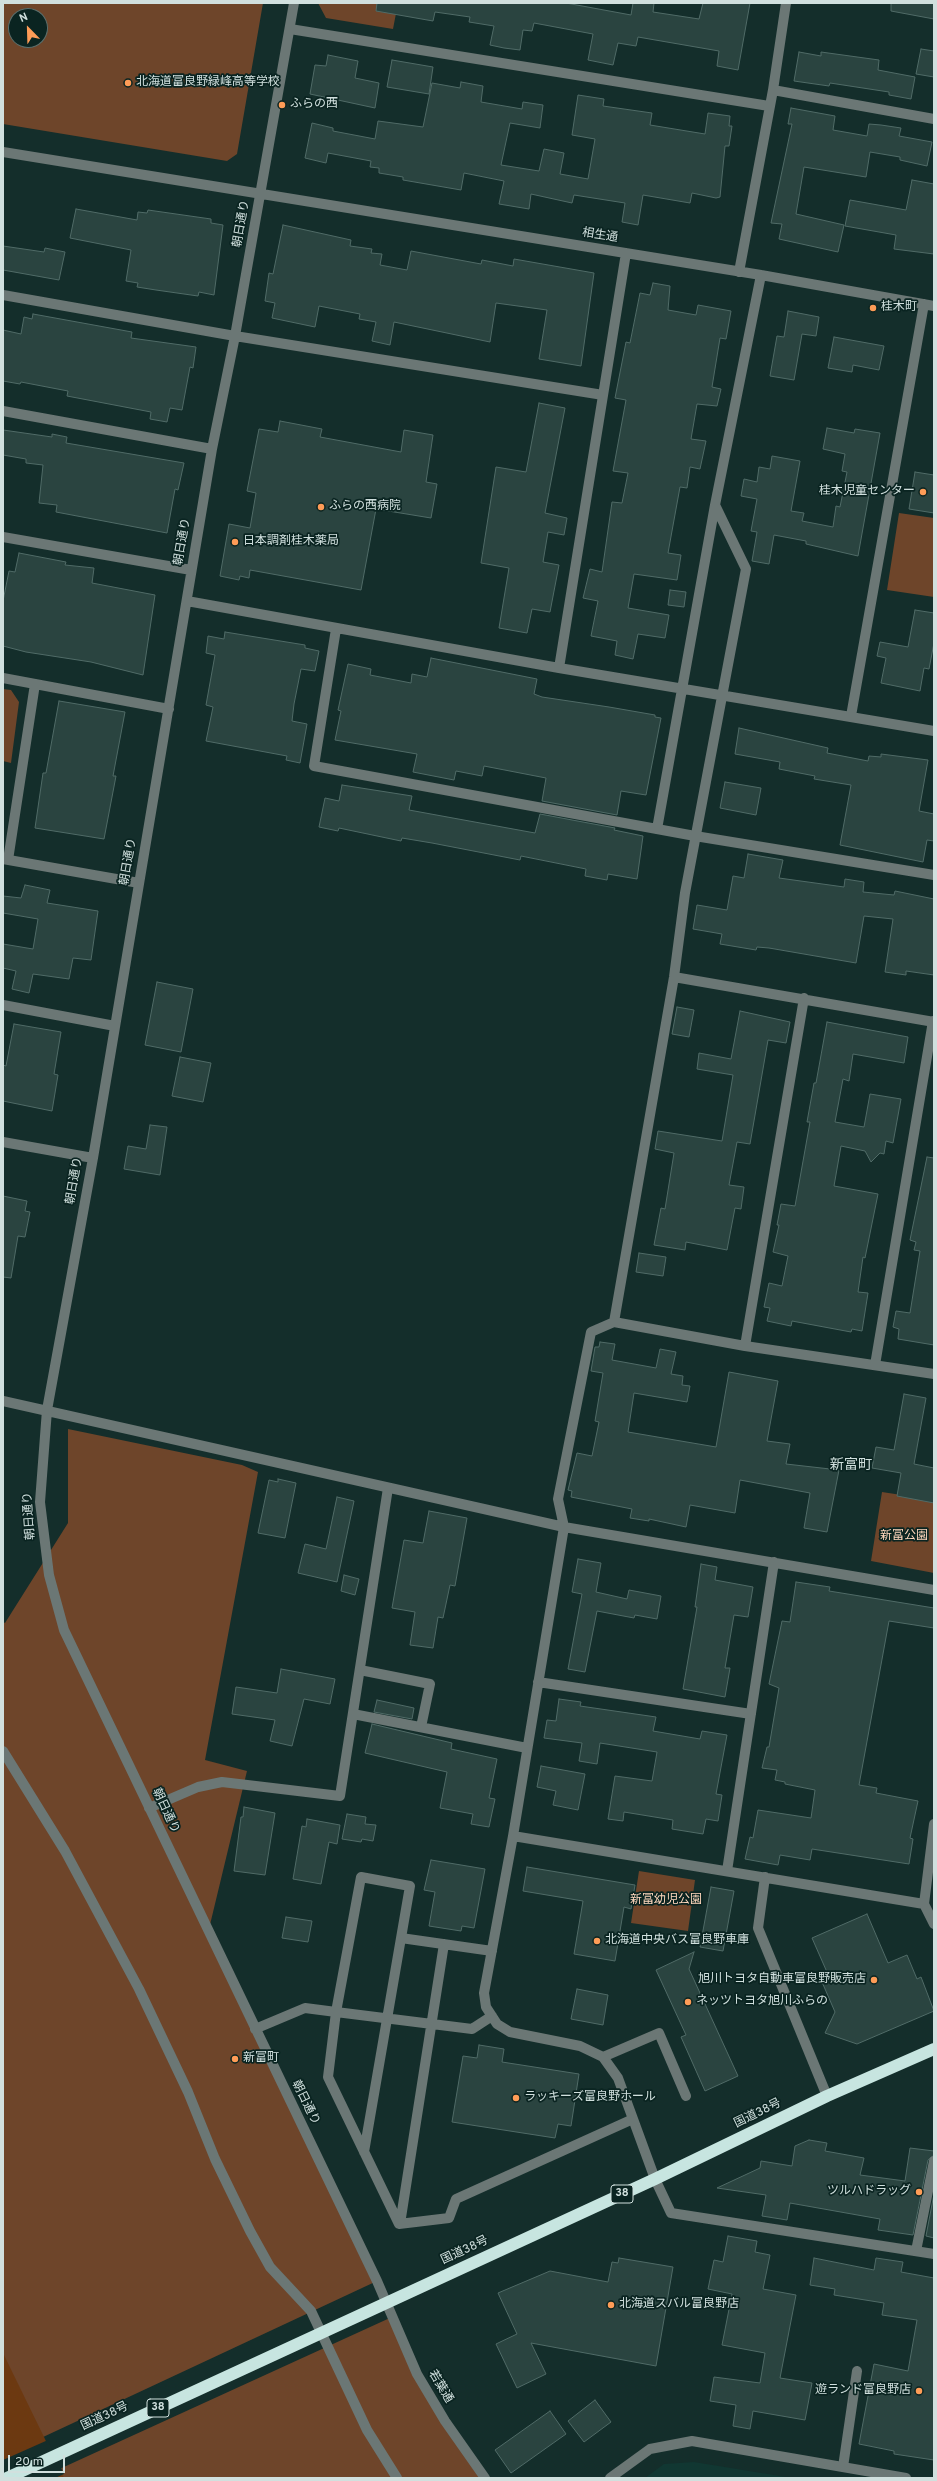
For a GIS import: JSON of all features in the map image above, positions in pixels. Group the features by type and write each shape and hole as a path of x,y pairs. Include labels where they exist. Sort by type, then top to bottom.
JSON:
{"highway":[{"name":"国道38号","path":"8,2478 655,2178 827,2096 934,2049"}],"street":[{"name":"朝日通り","path":"294,3 235,336 212,449 93,1158 47,1410 40,1502 49,1575 64,1630 386,2302"},
{"path":"739,272 773,90 786,3"},
{"path":"290,29 769,106"},
{"path":"773,90 934,119"},
{"name":"相生通","path":"3,152 761,275 929,305"},
{"path":"559,668 626,253"},
{"path":"657,829 715,505 761,275"},
{"path":"3,295 235,336 603,395"},
{"path":"851,716 929,305"},
{"path":"3,412 212,449"},
{"path":"614,1322 674,977 695,836 746,569 715,505"},
{"path":"3,537 191,570"},
{"path":"186,601 682,690 851,716 934,731"},
{"path":"336,629 314,766 695,836 934,875"},
{"path":"3,678 169,709"},
{"path":"35,684 5,859 139,883"},
{"path":"674,977 933,1021 875,1365"},
{"path":"745,1346 804,998"},
{"path":"3,1005 115,1026"},
{"path":"3,1142 93,1158"},
{"path":"934,1374 745,1346 614,1322 591,1332 558,1499 564,1527 513,1836 484,1994 486,2007 496,2024 510,2032 580,2046 603,2057 618,2078 655,2178 671,2213 934,2254"},
{"path":"3,1401 564,1527 934,1590"},
{"path":"149,1808 198,1787 222,1782 340,1796 388,1488"},
{"path":"727,1870 774,1562"},
{"path":"360,1670 430,1684 421,1728"},
{"path":"538,1682 750,1714"},
{"path":"353,1714 527,1748"},
{"path":"3,1751 65,1852 139,1989 188,2092 215,2159 250,2231 270,2267 311,2311 366,2430 397,2478"},
{"path":"934,1824 924,1904 934,1924"},
{"path":"513,1836 727,1870 924,1904"},
{"path":"364,2152 410,1886 362,1877 336,2012 328,2077 364,2152 400,2224"},
{"path":"765,1877 758,1928 827,2096"},
{"path":"401,1938 492,1951"},
{"path":"400,2224 444,1944"},
{"path":"255,2029 305,2008 472,2029 492,2016"},
{"path":"603,2057 659,2033 686,2096"},
{"path":"400,2224 448,2218 456,2199 633,2120"},
{"path":"916,2251 934,2161"},
{"name":"若葉通","path":"386,2302 417,2374 445,2421 485,2478"},
{"path":"843,2467 857,2371"},
{"path":"610,2478 650,2449 692,2441 906,2478"}],"shaded area":[{"path":"3,2353 64,2478 3,2478"},
{"path":"694,2462 792,2478 645,2478 664,2464"}],"green space":[{"name":"北海道富良野緑峰高等学校","path":"3,3 263,3 237,154 227,161 3,124"},
{"path":"318,3 398,3 393,29 326,18"},
{"path":"899,513 934,518 934,597 887,590"},
{"path":"3,689 11,690 19,702 11,763 3,761"},
{"path":"68,1429 242,1465 258,1472 205,1760 247,1771 208,1933 377,2281 26,2445 3,2387 3,1622 5,1623 68,1523"},
{"name":"新冨公園","path":"882,1492 934,1500 934,1573 871,1561"},
{"name":"新冨幼児公園","path":"639,1871 695,1880 688,1931 631,1923"},
{"path":"392,2317 417,2374 485,2478 42,2477"}],"pier":[{"path":"48,2440 64,2474 55,2478 3,2478 3,2460"}],"building":[{"path":"377,3 566,3 631,15 633,3 654,3 653,12 699,19 703,3 750,3 738,70 717,66 719,51 638,37 636,46 618,43 613,65 588,60 593,34 534,23 532,31 523,30 520,50 504,48 490,45 494,26 469,22 470,17 435,12 433,21 376,11"},
{"path":"891,3 934,3 934,19 891,11"},
{"path":"921,49 934,51 934,77 916,74"},
{"path":"799,52 821,56 821,52 879,60 878,70 915,77 911,99 889,95 889,92 830,83 829,86 794,81"},
{"path":"328,55 358,61 355,78 379,83 375,108 310,94 315,65 326,66"},
{"path":"392,60 433,67 429,94 387,87"},
{"path":"461,82 483,86 481,102 522,109 523,102 543,105 540,128 510,123 501,165 539,171 544,149 564,153 560,174 588,179 595,139 572,135 578,95 604,99 603,106 652,113 650,125 705,134 708,113 730,116 729,126 732,126 729,146 725,146 720,197 716,198 692,193 690,203 643,195 638,225 622,222 625,203 574,195 572,203 531,194 529,209 499,204 504,181 464,173 461,190 403,180 403,177 379,173 379,168 370,167 371,161 328,153 326,163 305,158 312,123 333,128 333,131 375,139 378,121 423,127 432,83 460,88"},
{"path":"791,108 835,116 833,130 867,136 869,124 881,125 901,128 899,136 932,142 927,166 900,160 900,157 870,152 866,177 804,167 796,214 844,225 838,252 779,239 782,224 771,223 792,124 788,124"},
{"path":"912,180 934,184 934,254 894,249 896,235 845,226 850,200 906,210"},
{"path":"76,209 137,220 138,212 147,213 148,210 211,219 211,223 223,225 214,295 199,292 198,296 137,287 138,283 126,281 131,250 70,238"},
{"path":"283,225 351,240 350,246 372,249 371,253 382,254 380,265 407,270 411,251 481,264 482,260 513,266 514,259 594,273 581,366 539,359 547,310 496,303 490,342 394,322 390,345 372,341 376,322 359,319 360,314 319,306 315,327 272,318 275,303 265,301 269,273 273,274"},
{"path":"3,246 44,252 45,248 65,252 59,280 3,270"},
{"path":"653,283 670,286 668,310 696,315 698,305 731,311 726,339 720,338 712,387 721,389 717,406 697,404 691,439 706,441 700,469 690,467 687,488 680,487 668,553 681,555 677,580 634,574 628,608 669,615 665,638 638,634 633,659 615,655 617,641 591,636 598,601 583,598 590,569 602,572 612,502 622,503 628,473 613,471 626,400 615,398 626,342 630,343 640,293 650,295"},
{"path":"788,311 819,317 816,336 802,334 794,380 770,376 777,336 784,337"},
{"path":"33,314 132,332 131,338 196,347 193,368 190,367 182,410 170,408 167,422 150,419 151,412 67,396 68,391 21,382 20,384 3,381 3,330 21,334 24,317 32,319"},
{"path":"834,337 884,346 879,370 853,365 852,372 828,368"},
{"path":"539,403 565,408 545,513 567,518 564,535 548,532 543,562 559,565 550,612 532,609 527,633 499,628 509,568 481,563 496,467 526,472"},
{"name":"ふらの西病院","path":"280,421 322,429 320,437 401,452 404,430 433,435 426,482 437,484 431,518 376,509 361,590 250,570 249,578 240,576 239,580 220,576 229,524 250,528 256,493 247,491 259,429 278,432"},
{"path":"827,428 854,433 855,429 880,433 858,556 806,544 806,541 774,535 769,564 752,561 757,532 751,531 757,499 741,496 744,479 757,482 759,467 770,469 772,456 800,461 791,511 804,513 802,521 833,527 836,506 840,507 847,472 842,471 845,454 823,449"},
{"path":"3,430 52,437 52,434 67,437 66,443 184,463 178,490 175,489 167,533 56,512 57,505 39,503 43,465 26,463 26,459 3,455"},
{"name":"桂木児童センター","path":"915,472 934,475 934,513 909,509"},
{"path":"19,553 66,562 65,565 94,568 92,583 155,595 143,675 91,662 26,652 3,646 3,601 9,571 15,572"},
{"path":"670,590 686,592 684,607 668,605"},
{"path":"915,610 934,613 934,643 929,669 924,668 920,691 881,683 886,658 877,656 880,642 908,647"},
{"path":"225,632 305,645 305,648 319,651 315,671 301,669 294,704 292,721 307,724 300,763 286,760 287,756 206,741 213,707 206,705 215,655 206,653 208,636 224,639"},
{"path":"431,658 537,679 534,694 542,697 655,715 655,717 661,718 646,795 621,791 617,815 542,801 546,778 484,766 482,776 456,771 454,780 413,772 417,754 335,740 341,711 338,710 348,664 371,669 370,675 411,683 412,674 427,677"},
{"path":"59,701 125,712 113,776 116,776 104,839 35,828 43,773 46,773"},
{"path":"739,728 828,748 827,753 868,761 869,756 881,757 881,754 928,760 919,811 934,814 934,841 927,840 923,862 840,845 851,785 814,779 815,776 779,769 780,762 735,754"},
{"path":"725,782 761,788 756,815 720,808"},
{"path":"342,785 412,796 409,810 535,833 540,814 615,828 614,830 643,836 637,879 608,874 607,880 585,876 586,869 521,856 520,860 402,838 401,841 339,828 338,831 319,827 325,798 339,801"},
{"path":"748,854 783,860 779,878 844,887 845,879 864,882 863,892 894,895 895,891 934,899 934,975 906,971 906,975 885,972 893,919 864,916 856,963 769,948 757,947 756,950 720,944 722,934 693,929 697,905 727,910 733,876 744,878"},
{"path":"25,885 50,890 47,903 98,911 91,960 73,958 69,979 33,974 29,993 12,989 16,971 3,968 3,944 33,949 38,919 3,913 3,896 21,898"},
{"path":"157,982 193,989 181,1052 145,1045"},
{"path":"677,1007 694,1010 689,1037 672,1034"},
{"path":"740,1011 790,1022 786,1043 768,1040 750,1144 737,1142 729,1185 744,1187 741,1209 735,1208 727,1250 686,1242 685,1250 654,1245 661,1208 665,1209 674,1153 655,1149 658,1131 722,1141 733,1075 697,1069 699,1053 731,1059"},
{"path":"827,1022 908,1037 904,1063 853,1054 849,1081 843,1079 835,1122 864,1127 870,1094 901,1099 893,1143 886,1141 884,1154 880,1153 871,1162 865,1151 841,1146 834,1186 878,1194 865,1258 863,1257 858,1292 868,1293 862,1331 852,1329 851,1332 792,1321 791,1326 767,1321 770,1308 764,1307 769,1283 782,1286 788,1256 773,1252 779,1225 777,1225 781,1204 795,1206 810,1122 807,1122"},
{"path":"14,1024 61,1032 54,1074 58,1075 52,1111 3,1101 3,1065 6,1066"},
{"path":"180,1057 211,1063 203,1102 172,1096"},
{"path":"150,1125 167,1127 160,1175 124,1169 128,1146 146,1149"},
{"path":"927,1157 934,1158 934,1345 898,1339 899,1329 893,1327 896,1311 910,1313 920,1251 914,1250 916,1242 910,1240"},
{"path":"3,1196 27,1201 25,1211 30,1212 25,1237 18,1236 11,1278 3,1277"},
{"path":"639,1253 666,1257 663,1276 636,1272"},
{"path":"600,1342 615,1344 612,1360 656,1368 660,1349 676,1352 671,1374 683,1376 682,1385 690,1386 687,1402 634,1393 628,1432 716,1447 729,1372 778,1381 767,1441 790,1444 786,1464 839,1470 827,1532 804,1528 810,1493 740,1480 735,1513 690,1505 686,1527 649,1519 649,1521 630,1518 632,1509 571,1497 572,1491 568,1490 577,1453 592,1456 599,1422 595,1421 603,1373 591,1371 595,1347 599,1347"},
{"path":"904,1394 926,1398 914,1464 934,1468 934,1503 897,1496 901,1473 872,1468 876,1447 894,1450"},
{"path":"278,1479 296,1483 285,1538 258,1533 269,1480 278,1482"},
{"path":"337,1497 354,1501 337,1582 298,1573 305,1544 326,1549"},
{"path":"429,1511 467,1518 455,1586 450,1585 443,1618 438,1617 433,1648 410,1645 415,1612 392,1608 404,1540 423,1543"},
{"path":"578,1559 601,1563 596,1592 627,1599 629,1590 661,1596 657,1619 635,1615 634,1618 597,1611 585,1672 568,1669 582,1594 572,1592"},
{"path":"701,1564 717,1567 715,1580 753,1587 748,1617 734,1615 725,1668 730,1668 725,1697 683,1689 697,1607 695,1607"},
{"path":"344,1575 359,1579 355,1595 341,1591"},
{"path":"796,1582 830,1587 829,1591 934,1608 934,1628 889,1621 859,1785 877,1788 876,1793 918,1801 910,1838 913,1839 909,1864 812,1849 810,1860 780,1855 778,1865 745,1859 750,1837 753,1838 758,1810 811,1818 815,1790 785,1784 785,1782 775,1780 777,1770 762,1768 767,1747 769,1747 779,1688 769,1684 782,1621 790,1622"},
{"path":"281,1669 335,1679 330,1704 304,1699 292,1746 270,1741 275,1720 232,1714 236,1687 277,1693"},
{"path":"559,1699 581,1702 580,1706 656,1717 653,1731 700,1739 702,1731 727,1735 716,1794 722,1795 718,1821 706,1819 703,1834 672,1829 673,1820 624,1812 623,1821 608,1819 615,1776 652,1781 657,1752 600,1743 597,1764 579,1761 582,1743 544,1738 547,1720 556,1721"},
{"path":"377,1700 414,1708 412,1719 374,1712"},
{"path":"372,1724 452,1743 451,1749 497,1759 489,1798 495,1799 489,1827 471,1824 473,1814 440,1808 447,1772 365,1753"},
{"path":"541,1766 585,1774 578,1810 553,1805 556,1791 537,1787"},
{"path":"244,1807 275,1813 265,1875 234,1871 241,1817 243,1817"},
{"path":"347,1814 366,1817 365,1824 376,1825 373,1841 362,1839 361,1842 342,1839"},
{"path":"307,1819 340,1825 337,1844 329,1842 321,1884 293,1879 302,1826 306,1827"},
{"path":"431,1860 485,1869 474,1928 462,1926 461,1931 429,1926 435,1892 424,1890"},
{"path":"527,1867 635,1885 631,1909 624,1907 615,1961 574,1954 583,1901 523,1891"},
{"path":"711,1887 734,1891 723,1951 700,1947"},
{"name":"旭川トヨタ自動車富良野販売店","path":"867,1914 888,1963 907,1955 917,1979 921,1977 934,2011 857,2044 825,2033 835,2012 822,1982 830,1979 812,1938"},
{"path":"286,1917 312,1921 308,1942 282,1938"},
{"name":"ネッツトヨタ旭川ふらの","path":"694,1952 689,1969 738,2076 705,2091 681,2037 686,2035 656,1970"},
{"path":"577,1989 608,1995 603,2025 571,2019"},
{"name":"ラッキーズ富良野ホール","path":"479,2045 504,2049 502,2062 579,2074 571,2126 558,2124 555,2138 452,2122 463,2056 477,2058"},
{"path":"809,2140 827,2143 825,2151 864,2158 860,2175 905,2181 910,2148 934,2151 934,2155 928,2160 913,2235 878,2230 880,2219 790,2203 787,2220 762,2216 766,2195 717,2188 760,2168 761,2161 792,2166 795,2146"},
{"path":"934,2194 934,2238 926,2236"},
{"path":"728,2236 757,2241 755,2252 770,2255 763,2289 796,2295 780,2378 812,2383 805,2420 753,2411 750,2429 733,2426 736,2405 710,2401 714,2377 760,2383 765,2353 722,2345 732,2294 708,2289 714,2260 723,2262"},
{"name":"北海道スバル富良野店","path":"619,2258 673,2267 656,2366 531,2343 546,2374 517,2388 496,2344 517,2334 498,2293 550,2271 608,2282 612,2262 618,2263"},
{"path":"814,2258 874,2270 876,2258 903,2262 901,2272 934,2278 934,2460 894,2454 894,2451 859,2444 874,2364 908,2371 917,2320 882,2315 884,2303 834,2295 835,2289 810,2285"},
{"path":"595,2400 611,2422 584,2442 568,2421"},
{"path":"550,2411 566,2434 511,2473 495,2450"}],"place":[{"name":"北海道富良野緑峰高等学校","path":"128,83"},
{"name":"ふらの西","path":"282,105"},
{"name":"桂木町","path":"873,308"},
{"name":"桂木児童センター","path":"923,492"},
{"name":"ふらの西病院","path":"321,507"},
{"name":"日本調剤桂木薬局","path":"235,542"},
{"name":"北海道中央バス富良野車庫","path":"597,1941"},
{"name":"旭川トヨタ自動車富良野販売店","path":"874,1980"},
{"name":"ネッツトヨタ旭川ふらの","path":"688,2002"},
{"name":"新富町","path":"235,2059"},
{"name":"ラッキーズ富良野ホール","path":"516,2098"},
{"name":"ツルハドラッグ","path":"919,2192"},
{"name":"北海道スバル富良野店","path":"611,2305"},
{"name":"遊ランド富良野店","path":"919,2391"}],"district":[{"name":"新富町","path":"851,1466"}]}
